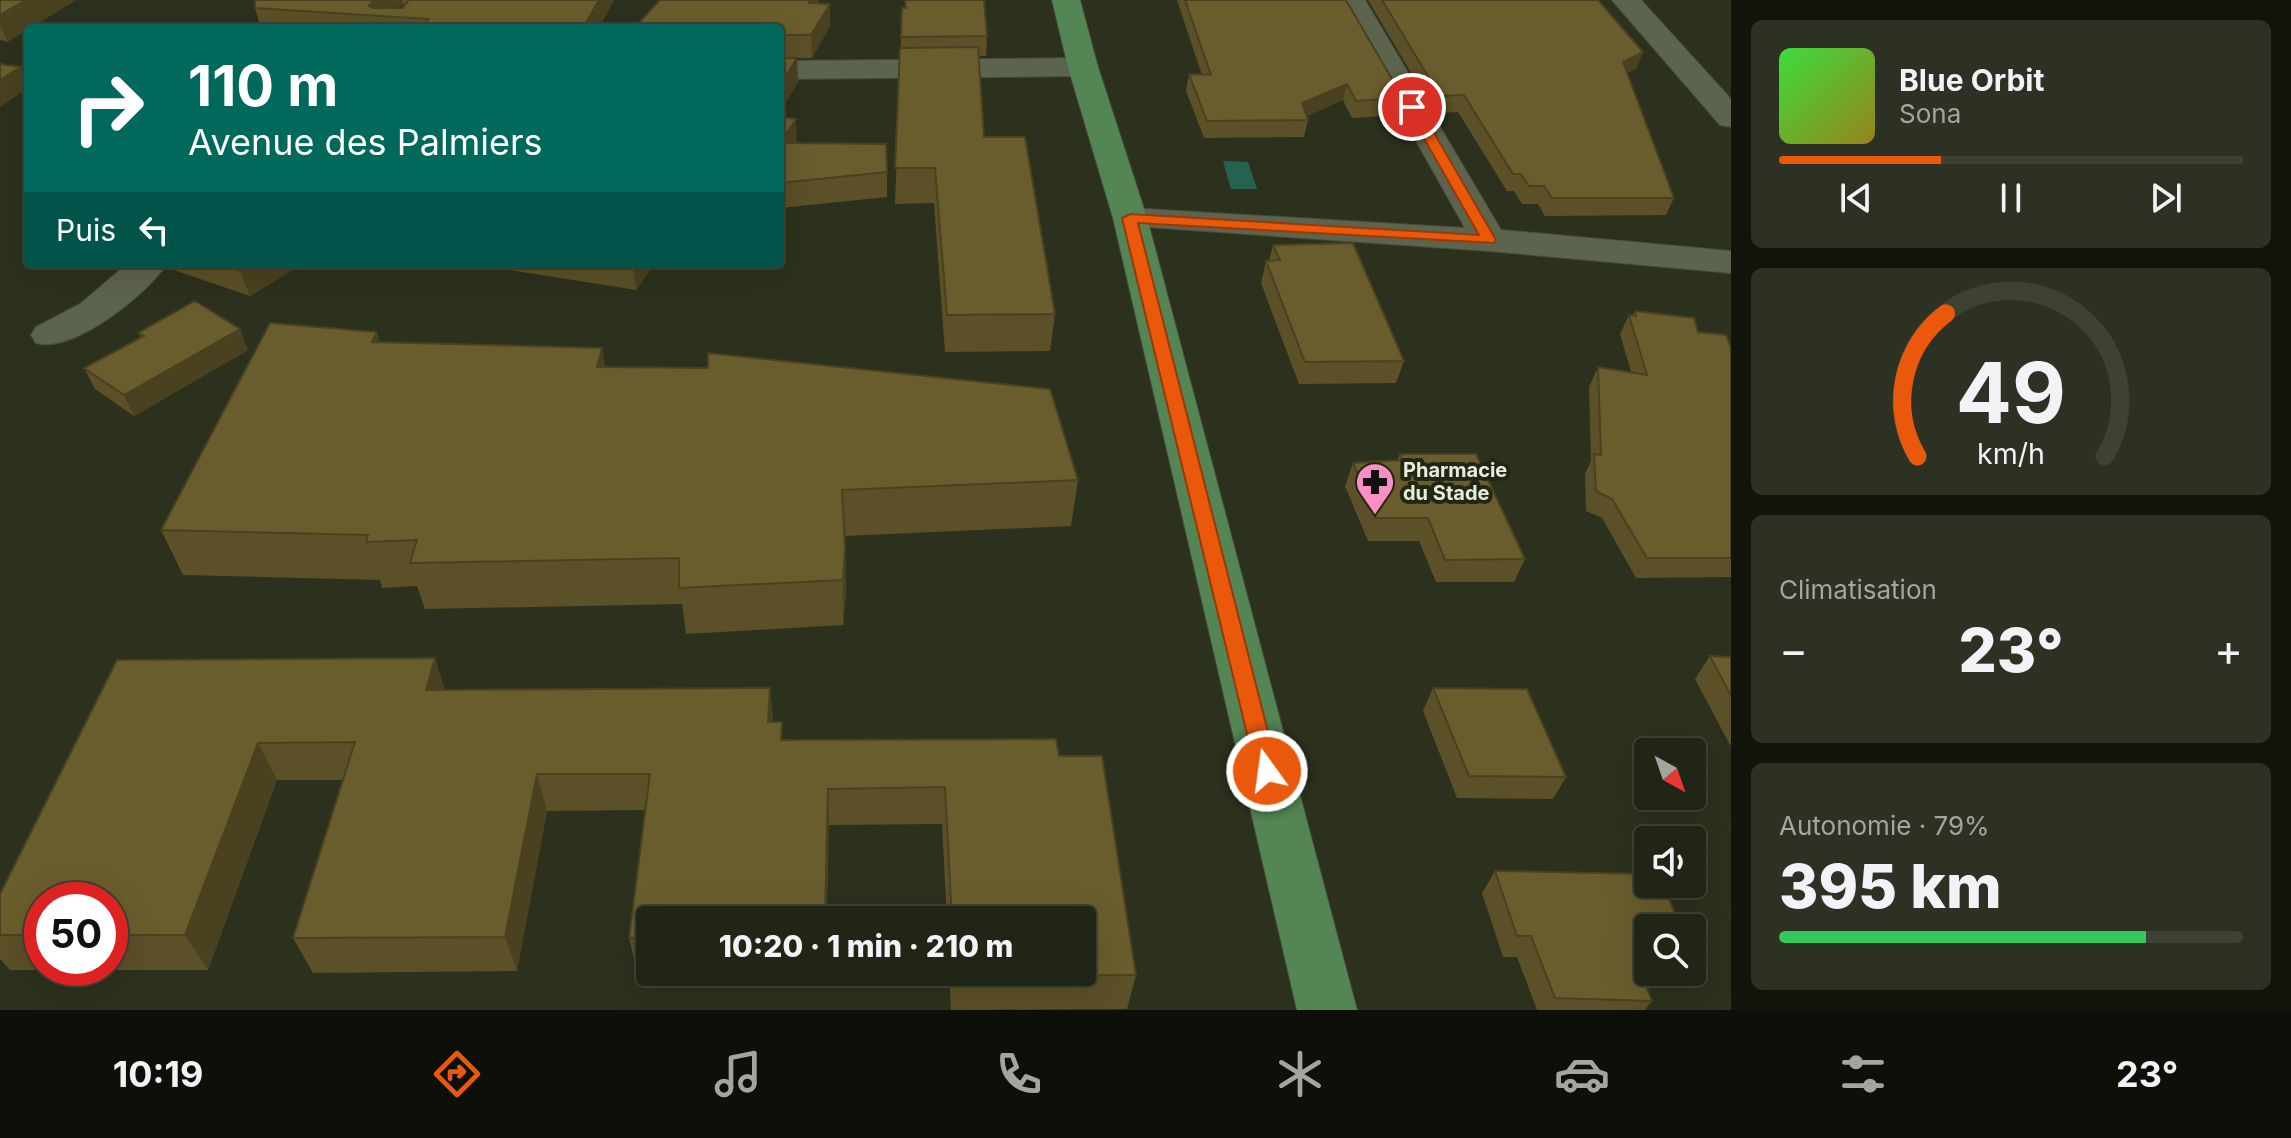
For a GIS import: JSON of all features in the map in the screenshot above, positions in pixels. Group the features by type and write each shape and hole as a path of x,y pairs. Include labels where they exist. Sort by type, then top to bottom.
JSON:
{"main road":[{"path":"1066,0 1083,67 1130,218 1327,1010"}],"street":[{"path":"1351,0 1489,240"},
{"path":"1626,0 1731,118"},
{"path":"784,70 1083,67"},
{"path":"1130,218 1489,240 1731,262"},
{"path":"50,335 93,312 144,268"}],"water":[{"path":"1223,161 1248,162 1257,189 1231,189"}],"building":[{"path":"0,0 26,0 0,15"},
{"path":"255,0 374,0 369,6 372,8 402,8 409,0 599,0 585,24 424,24 429,19 255,8"},
{"path":"660,0 810,0 809,3 830,4 811,35 784,35 784,24 638,24"},
{"path":"905,0 984,0 987,36 901,37"},
{"path":"1185,0 1346,0 1403,98 1356,101 1347,84 1302,103 1308,120 1207,121 1189,74 1211,75"},
{"path":"1382,0 1598,0 1643,52 1623,62 1674,198 1552,198 1544,186 1529,186 1521,174 1513,174 1464,95 1440,96"},
{"path":"978,47 984,137 1025,137 1055,314 947,315 935,168 895,168 900,48"},
{"path":"784,58 797,58 784,79"},
{"path":"0,64 21,67 0,80"},
{"path":"784,118 796,119 784,137"},
{"path":"784,143 886,144 887,172 784,183"},
{"path":"1353,243 1404,361 1305,362 1266,261 1280,260 1273,245"},
{"path":"195,301 240,329 124,395 84,368 144,336 138,333"},
{"path":"1635,311 1694,318 1698,332 1726,335 1731,348 1731,558 1647,558 1612,499 1596,491 1594,454 1601,455 1598,367 1647,375 1629,315 1636,316"},
{"path":"270,323 377,332 372,342 602,348 597,367 708,368 708,353 1050,389 1078,480 842,490 843,580 679,588 679,558 410,563 417,540 366,542 368,535 161,530"},
{"path":"1400,454 1476,454 1525,559 1445,560 1428,518 1376,518 1353,463 1402,460"},
{"path":"1710,656 1731,657 1731,696"},
{"path":"435,658 426,690 770,688 768,722 782,722 781,740 1056,739 1059,756 1102,756 1136,975 1096,975 1096,906 951,906 945,787 828,789 825,906 636,906 636,938 629,938 650,774 537,774 505,937 293,938 355,742 258,743 185,935 128,935 128,882 24,882 24,935 0,935 0,894 117,660"},
{"path":"1433,688 1527,689 1566,777 1469,776"},
{"path":"1495,871 1634,874 1634,898 1669,898 1675,914 1634,914 1634,986 1646,986 1652,1001 1555,998 1531,936 1517,936"}],"place":[{"name":"Pharmacie du Stade","path":"1375,516"}],"route":[{"path":"1267,771 1130,218 1489,240 1412,107"}]}
